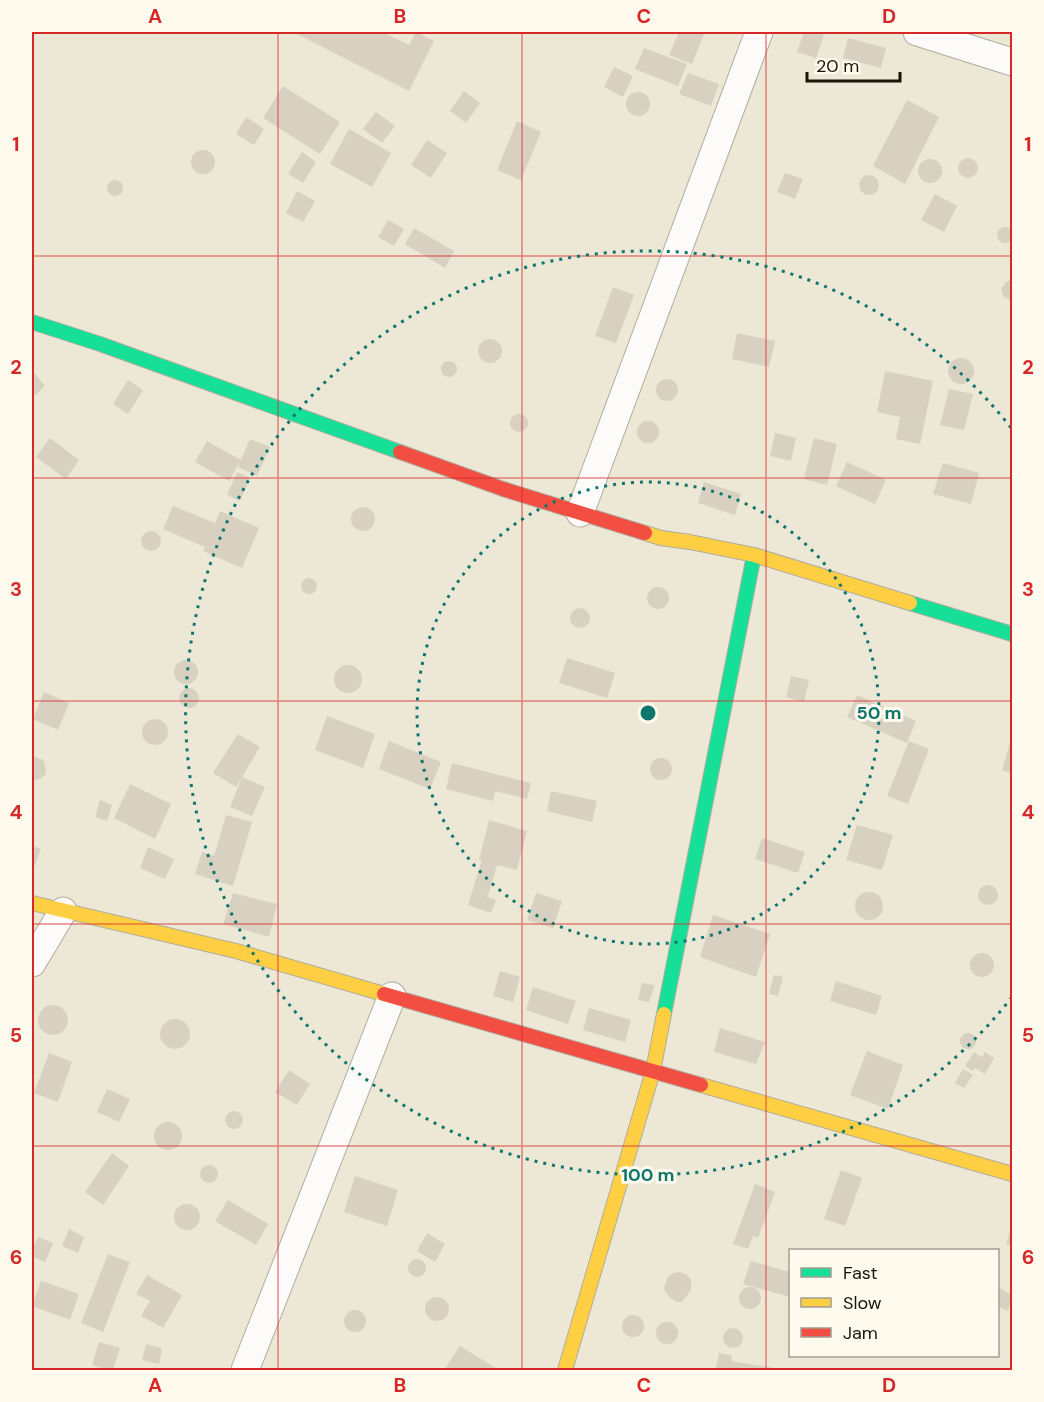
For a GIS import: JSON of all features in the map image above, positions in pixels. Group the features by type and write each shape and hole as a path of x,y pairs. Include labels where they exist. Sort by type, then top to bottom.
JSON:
{"street":[{"path":"580,513 759,32"},
{"path":"917,32 1012,62"},
{"path":"32,322 111,348 503,489 661,538 754,555 1012,634"},
{"path":"565,1371 652,1071 754,555"},
{"path":"32,903 236,951 1012,1174"},
{"path":"32,963 63,911"},
{"path":"245,1371 392,996"}],"building":[{"path":"293,32 383,32 409,45 416,32 434,41 409,91"},
{"path":"679,32 705,32 692,64 669,55"},
{"path":"804,32 824,35 816,58 797,52"},
{"path":"848,38 886,48 881,68 843,58"},
{"path":"644,48 687,64 678,86 635,69"},
{"path":"614,67 633,76 623,97 604,87"},
{"path":"688,73 719,84 711,106 679,94"},
{"path":"283,86 340,122 320,154 263,118"},
{"path":"464,91 480,103 466,123 450,111"},
{"path":"638,92 643,93 649,99 649,109 643,115 638,116 633,115 627,109 626,104 627,99 633,93"},
{"path":"907,100 939,117 905,184 873,166"},
{"path":"376,112 395,126 382,143 363,129"},
{"path":"246,117 264,129 254,145 236,134"},
{"path":"517,121 541,132 521,180 497,170"},
{"path":"349,129 391,153 372,187 330,164"},
{"path":"427,140 447,153 431,178 411,165"},
{"path":"203,150 208,151 214,157 214,167 208,173 203,174 198,173 192,167 191,162 192,157 198,151"},
{"path":"302,152 316,162 303,183 288,174"},
{"path":"968,158 975,161 978,168 975,175 968,178 961,175 958,168 961,161"},
{"path":"930,159 939,162 942,171 939,180 930,183 921,180 918,171 921,162"},
{"path":"785,173 803,179 795,199 777,192"},
{"path":"869,175 876,178 879,185 876,192 869,195 862,192 859,185 862,178"},
{"path":"112,180 118,180 123,188 121,194 112,196 107,191 107,185"},
{"path":"297,191 315,201 303,222 286,213"},
{"path":"935,194 957,206 944,232 921,220"},
{"path":"388,220 404,229 394,246 378,237"},
{"path":"1002,227 1008,227 1013,235 1011,241 1002,243 997,238 997,232"},
{"path":"414,228 454,251 445,268 405,244"},
{"path":"1012,279 1012,301 1004,297 1001,290 1005,283"},
{"path":"613,287 634,295 616,343 595,336"},
{"path":"737,333 775,341 769,367 732,359"},
{"path":"490,339 499,342 502,351 499,360 490,363 481,360 478,351 481,342"},
{"path":"961,358 970,362 974,371 970,380 961,384 952,380 948,371 952,362"},
{"path":"449,361 455,363 457,369 455,375 449,377 443,375 441,369 443,363"},
{"path":"32,370 45,386 32,398"},
{"path":"885,371 933,381 920,444 896,439 900,417 877,412"},
{"path":"667,379 675,382 678,390 675,398 667,401 659,398 656,390 659,382"},
{"path":"128,380 143,390 128,414 113,404"},
{"path":"949,389 973,394 964,430 940,425"},
{"path":"519,414 525,417 528,423 525,429 519,432 513,429 510,423 513,417"},
{"path":"644,421 652,421 659,428 659,436 652,443 644,443 637,436 637,428"},
{"path":"775,433 796,438 791,461 770,456"},
{"path":"50,438 79,460 66,479 36,457"},
{"path":"814,438 837,444 827,485 804,479"},
{"path":"250,439 270,447 257,476 238,467"},
{"path":"207,441 241,460 229,481 195,462"},
{"path":"847,462 886,480 875,504 836,486"},
{"path":"943,463 979,473 971,504 933,494"},
{"path":"237,472 250,478 240,501 227,495"},
{"path":"704,482 741,494 735,515 698,503"},
{"path":"173,506 215,523 220,511 259,528 242,568 203,551 205,547 163,529"},
{"path":"363,507 372,510 375,519 372,528 363,531 354,528 351,519 354,510"},
{"path":"151,531 158,534 161,541 158,548 151,551 144,548 141,541 144,534"},
{"path":"306,578 312,578 317,586 315,592 306,594 301,589 301,583"},
{"path":"658,587 666,590 669,598 666,606 658,609 650,606 647,598 650,590"},
{"path":"576,608 584,608 590,614 590,622 584,628 576,628 570,622 570,614"},
{"path":"567,658 615,673 607,698 559,683"},
{"path":"186,660 194,664 198,672 194,680 186,684 178,680 174,672 178,664"},
{"path":"348,665 358,669 362,679 358,689 348,693 338,689 334,679 338,669"},
{"path":"791,676 809,680 804,702 786,697"},
{"path":"185,688 193,688 199,694 199,702 193,708 185,708 179,702 179,694"},
{"path":"44,692 69,703 58,730 33,719"},
{"path":"857,695 916,721 907,743 847,717"},
{"path":"327,716 375,734 363,768 315,750"},
{"path":"155,719 165,722 168,732 165,742 155,745 145,742 142,732 145,722"},
{"path":"238,734 260,747 236,787 213,773"},
{"path":"1012,736 1012,774 1002,770"},
{"path":"389,741 441,762 430,789 379,769"},
{"path":"909,741 929,749 908,804 887,796"},
{"path":"32,757 43,760 46,770 45,775 32,781"},
{"path":"661,758 669,761 672,769 669,777 661,780 653,777 650,769 653,761"},
{"path":"452,763 531,783 527,799 495,791 493,801 446,789"},
{"path":"242,777 265,787 252,816 230,807"},
{"path":"130,784 171,804 155,839 114,818"},
{"path":"551,791 597,801 592,822 547,811"},
{"path":"100,800 112,805 107,821 95,817"},
{"path":"226,815 252,822 233,886 195,874 202,852 214,856"},
{"path":"489,820 527,831 517,870 497,865 488,896 481,894 496,900 491,913 468,905 482,860 479,860"},
{"path":"857,825 893,835 882,870 846,860"},
{"path":"762,838 805,852 798,873 755,859"},
{"path":"32,846 41,849 32,873"},
{"path":"148,847 174,859 165,879 140,868"},
{"path":"988,885 995,888 998,895 995,902 988,905 981,902 978,895 981,888"},
{"path":"869,892 879,896 883,906 879,916 869,920 859,916 855,906 859,896"},
{"path":"233,893 277,904 269,937 223,924"},
{"path":"536,893 562,901 553,928 527,920"},
{"path":"713,915 770,934 756,977 700,957"},
{"path":"982,953 987,954 993,960 993,970 987,976 982,977 977,976 971,970 970,965 971,960 977,954"},
{"path":"500,971 520,977 513,1002 493,996"},
{"path":"774,975 783,977 778,996 769,994"},
{"path":"836,981 882,996 876,1015 830,1001"},
{"path":"642,983 655,985 649,1002 638,1000"},
{"path":"533,987 576,1001 568,1024 526,1010"},
{"path":"53,1005 59,1006 67,1014 67,1026 59,1034 53,1035 47,1034 39,1026 38,1020 39,1014 47,1006"},
{"path":"589,1008 631,1020 625,1042 583,1030"},
{"path":"175,1019 181,1020 189,1028 189,1040 181,1048 175,1049 169,1048 161,1040 160,1034 161,1028 169,1020"},
{"path":"720,1028 765,1042 756,1064 714,1052"},
{"path":"965,1033 971,1033 976,1041 974,1047 965,1049 960,1044 960,1038"},
{"path":"867,1051 903,1065 888,1109 850,1095"},
{"path":"974,1052 982,1057 985,1052 994,1058 985,1074 975,1068 973,1071 965,1066"},
{"path":"49,1053 72,1062 58,1102 34,1093"},
{"path":"963,1069 973,1075 964,1088 955,1083"},
{"path":"289,1070 310,1084 297,1105 275,1092"},
{"path":"107,1089 130,1099 119,1122 97,1112"},
{"path":"234,1111 240,1114 243,1120 240,1126 234,1129 228,1126 225,1120 228,1114"},
{"path":"168,1122 178,1126 182,1136 178,1146 168,1150 158,1146 154,1136 158,1126"},
{"path":"112,1153 129,1166 103,1205 85,1192"},
{"path":"209,1165 215,1168 218,1174 215,1180 209,1183 203,1180 200,1174 203,1168"},
{"path":"841,1170 862,1178 845,1226 824,1219"},
{"path":"355,1176 398,1190 387,1226 344,1212"},
{"path":"755,1184 775,1192 758,1238 753,1236 748,1249 733,1244"},
{"path":"228,1200 268,1224 256,1245 215,1221"},
{"path":"187,1204 196,1208 200,1217 196,1226 187,1230 178,1226 174,1217 178,1208"},
{"path":"1012,1225 1012,1246 1006,1244"},
{"path":"69,1229 84,1237 78,1253 62,1246"},
{"path":"427,1233 445,1244 435,1262 417,1251"},
{"path":"38,1237 53,1243 45,1262 32,1256 32,1250"},
{"path":"108,1254 130,1262 103,1332 81,1323"},
{"path":"417,1259 423,1262 426,1268 423,1274 417,1277 411,1274 408,1268 411,1262"},
{"path":"751,1261 789,1272 789,1297 743,1284"},
{"path":"680,1272 691,1279 691,1290 682,1302 677,1302 670,1298 664,1288 668,1277"},
{"path":"147,1275 182,1295 163,1328 141,1316 150,1301 136,1294"},
{"path":"41,1281 79,1294 70,1320 32,1306"},
{"path":"750,1287 760,1294 761,1298 754,1308 750,1309 740,1302 739,1298 746,1288"},
{"path":"999,1288 1012,1295 1007,1311 999,1307"},
{"path":"437,1297 445,1301 449,1309 445,1317 437,1321 429,1317 425,1309 429,1301"},
{"path":"355,1310 363,1313 366,1321 363,1329 355,1332 347,1329 344,1321 347,1313"},
{"path":"633,1315 643,1322 644,1326 637,1336 633,1337 623,1330 622,1326 629,1316"},
{"path":"667,1322 677,1329 678,1333 671,1343 667,1344 657,1337 656,1333 663,1323"},
{"path":"729,1328 737,1328 743,1334 743,1342 737,1348 729,1348 723,1342 723,1334"},
{"path":"99,1342 120,1348 113,1370 92,1365"},
{"path":"146,1344 162,1348 159,1364 142,1360"},
{"path":"460,1346 499,1370 444,1370"},
{"path":"719,1353 732,1355 731,1361 780,1370 716,1368"}],"traffic: fast":[{"path":"32,322 100,344 400,452"},
{"path":"664,1014 754,555"},
{"path":"910,603 1012,634"}],"traffic: slow":[{"path":"645,533 754,555 910,603"},
{"path":"32,903 236,951 384,994"},
{"path":"565,1370 653,1071 664,1014"},
{"path":"701,1085 1012,1174"}],"traffic: jam":[{"path":"400,452 503,489 645,533"},
{"path":"384,994 701,1085"}]}
